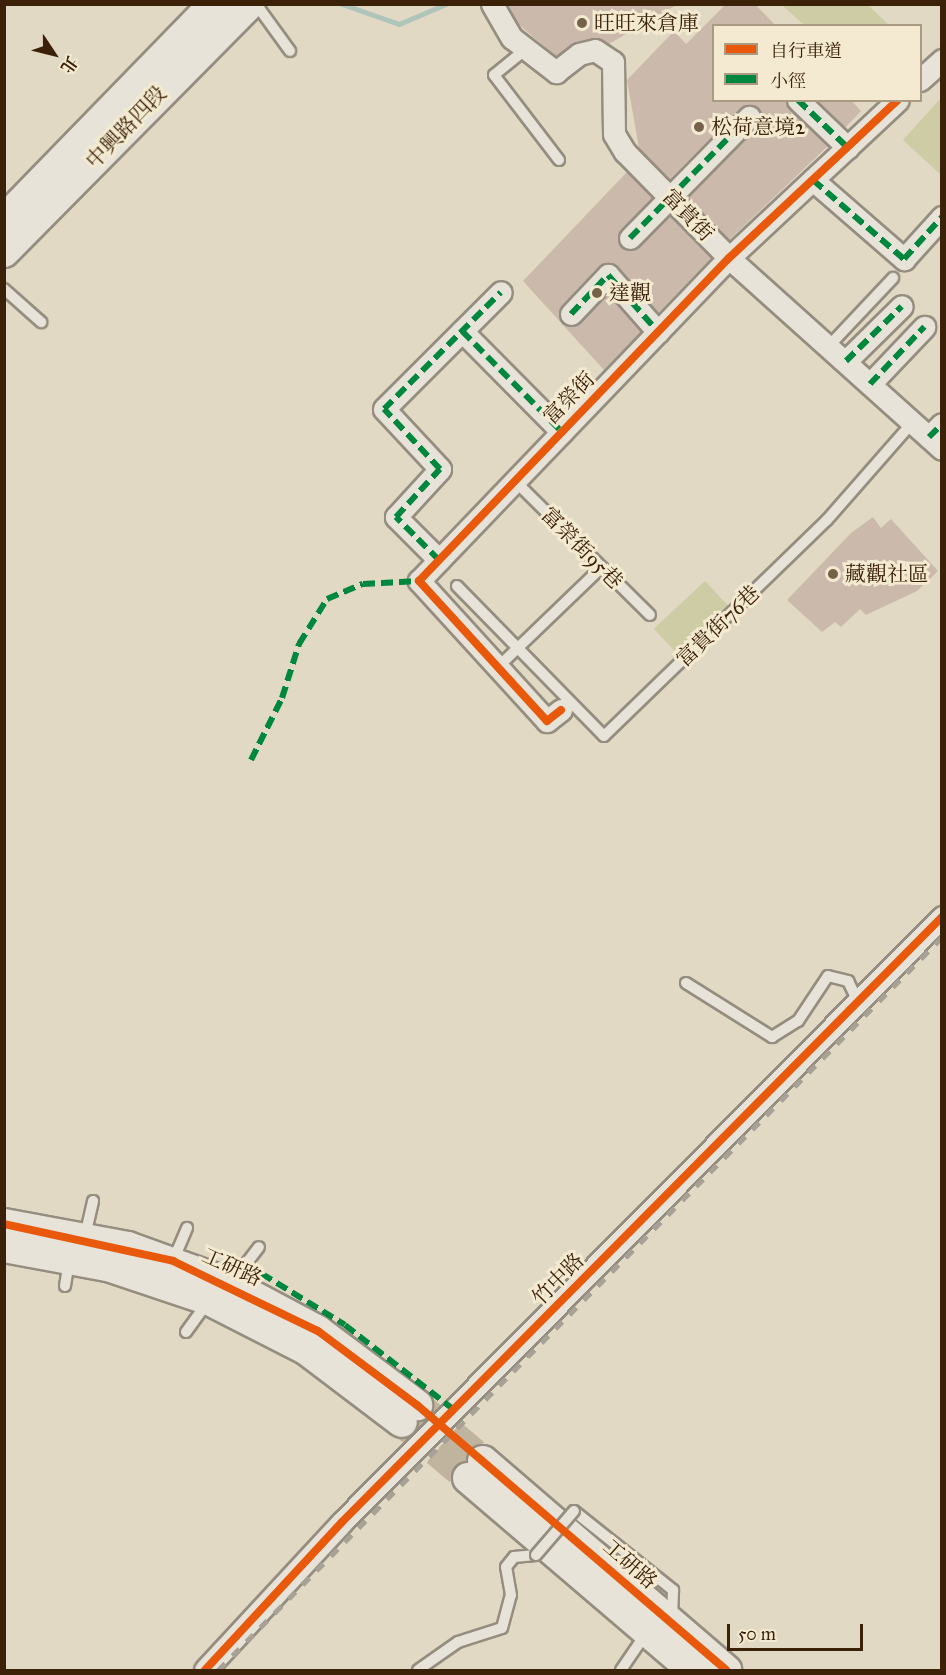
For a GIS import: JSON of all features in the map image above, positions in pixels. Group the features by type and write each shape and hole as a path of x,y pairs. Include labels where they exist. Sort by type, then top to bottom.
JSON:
{"street":[{"name":"中興路四段","path":"4,220 214,4"},
{"name":"中興路四段","path":"4,252 249,4"},
{"name":"富貴街","path":"492,4 526,49 556,72 579,54 595,50 613,62 615,134 625,152 673,198 729,258 912,423 937,437"},
{"path":"922,79 942,60"},
{"path":"800,102 848,148"},
{"name":"富榮街","path":"565,706 546,721 419,581 729,258 896,102"},
{"path":"630,238 673,198 749,117"},
{"path":"813,180 903,259 942,217"},
{"path":"571,314 608,275 658,332"},
{"path":"439,560 396,517 440,469 384,409 501,292"},
{"path":"846,362 903,306"},
{"path":"870,384 924,327"},
{"path":"462,331 562,432"},
{"name":"竹中路","path":"205,1671 342,1522 860,1004 942,917"},
{"name":"工研路","path":"4,1224 73,1260 173,1261 307,1350 410,1413"},
{"name":"工研路","path":"4,1247 220,1292"},
{"name":"工研路","path":"475,1470 659,1627 726,1671"},
{"name":"工研路","path":"659,1627 693,1671"}],"lane":[{"path":"256,4 290,51"},
{"path":"526,49 494,75 559,160"},
{"path":"828,347 893,278"},
{"path":"4,289 41,322"},
{"name":"富貴街76巷","path":"457,586 518,647 565,706 604,736 827,520 912,423"},
{"name":"富榮街95巷","path":"515,481 650,615"},
{"path":"498,667 602,567"},
{"path":"686,983 772,1037 798,1021 828,976 848,981 860,1004"},
{"path":"73,1260 93,1201"},
{"path":"173,1261 187,1228"},
{"path":"186,1332 259,1247"},
{"path":"418,1671 458,1642 502,1628 511,1594 506,1567 514,1557 536,1555 574,1511 673,1590 659,1627 621,1671"}],"green space":[{"path":"782,5 868,5 888,24 803,24"},
{"path":"941,98 941,175 903,140"},
{"path":"705,581 729,607 678,654 654,629"}],"building":[{"name":"旺旺來倉庫","path":"507,4 678,4 609,44 592,38 556,56 518,24"},
{"name":"松荷意境2","path":"726,4 755,4 774,24 712,24 712,102 788,102 828,146 729,240 688,198 758,126 758,108 740,108 670,179 639,148 627,80 674,31 686,44"},
{"path":"819,102 853,102 861,111 845,128"},
{"path":"627,172 652,198 621,230 621,247 639,247 670,216 711,258 658,313 617,266 599,266 562,305 559,317 575,326 608,294 641,332 604,370 523,281"},
{"name":"藏觀社區","path":"873,517 881,528 891,519 938,571 917,591 866,615 860,609 841,627 835,622 822,632 787,600 851,533"}],"waterway":[{"path":"342,4 399,24 446,4"}],"tunnel":[{"path":"417,1405 483,1461"},
{"path":"402,1422 468,1478"}],"railway":[{"path":"218,1670 942,937"}],"marked path":[{"path":"800,102 848,148"},
{"path":"630,238 749,117"},
{"path":"813,180 904,259 942,217"},
{"path":"571,314 608,275 658,332"},
{"path":"439,560 396,517 440,469 384,409 501,292"},
{"path":"846,361 902,306"},
{"path":"870,384 924,327"},
{"path":"462,331 562,432"},
{"path":"929,437 942,424"},
{"path":"251,760 282,698 299,644 327,599 363,584 419,581"},
{"path":"246,1264 345,1325 453,1409"}],"cycle path":[{"path":"561,710 547,721 419,581 729,258 896,102"},
{"path":"205,1670 342,1522 942,917"},
{"path":"4,1224 173,1261 318,1331 417,1405 726,1670"}],"place":[{"name":"旺旺來倉庫","path":"582,23"},
{"name":"松荷意境2","path":"699,127"},
{"name":"達觀","path":"597,293"},
{"name":"藏觀社區","path":"833,574"}]}
